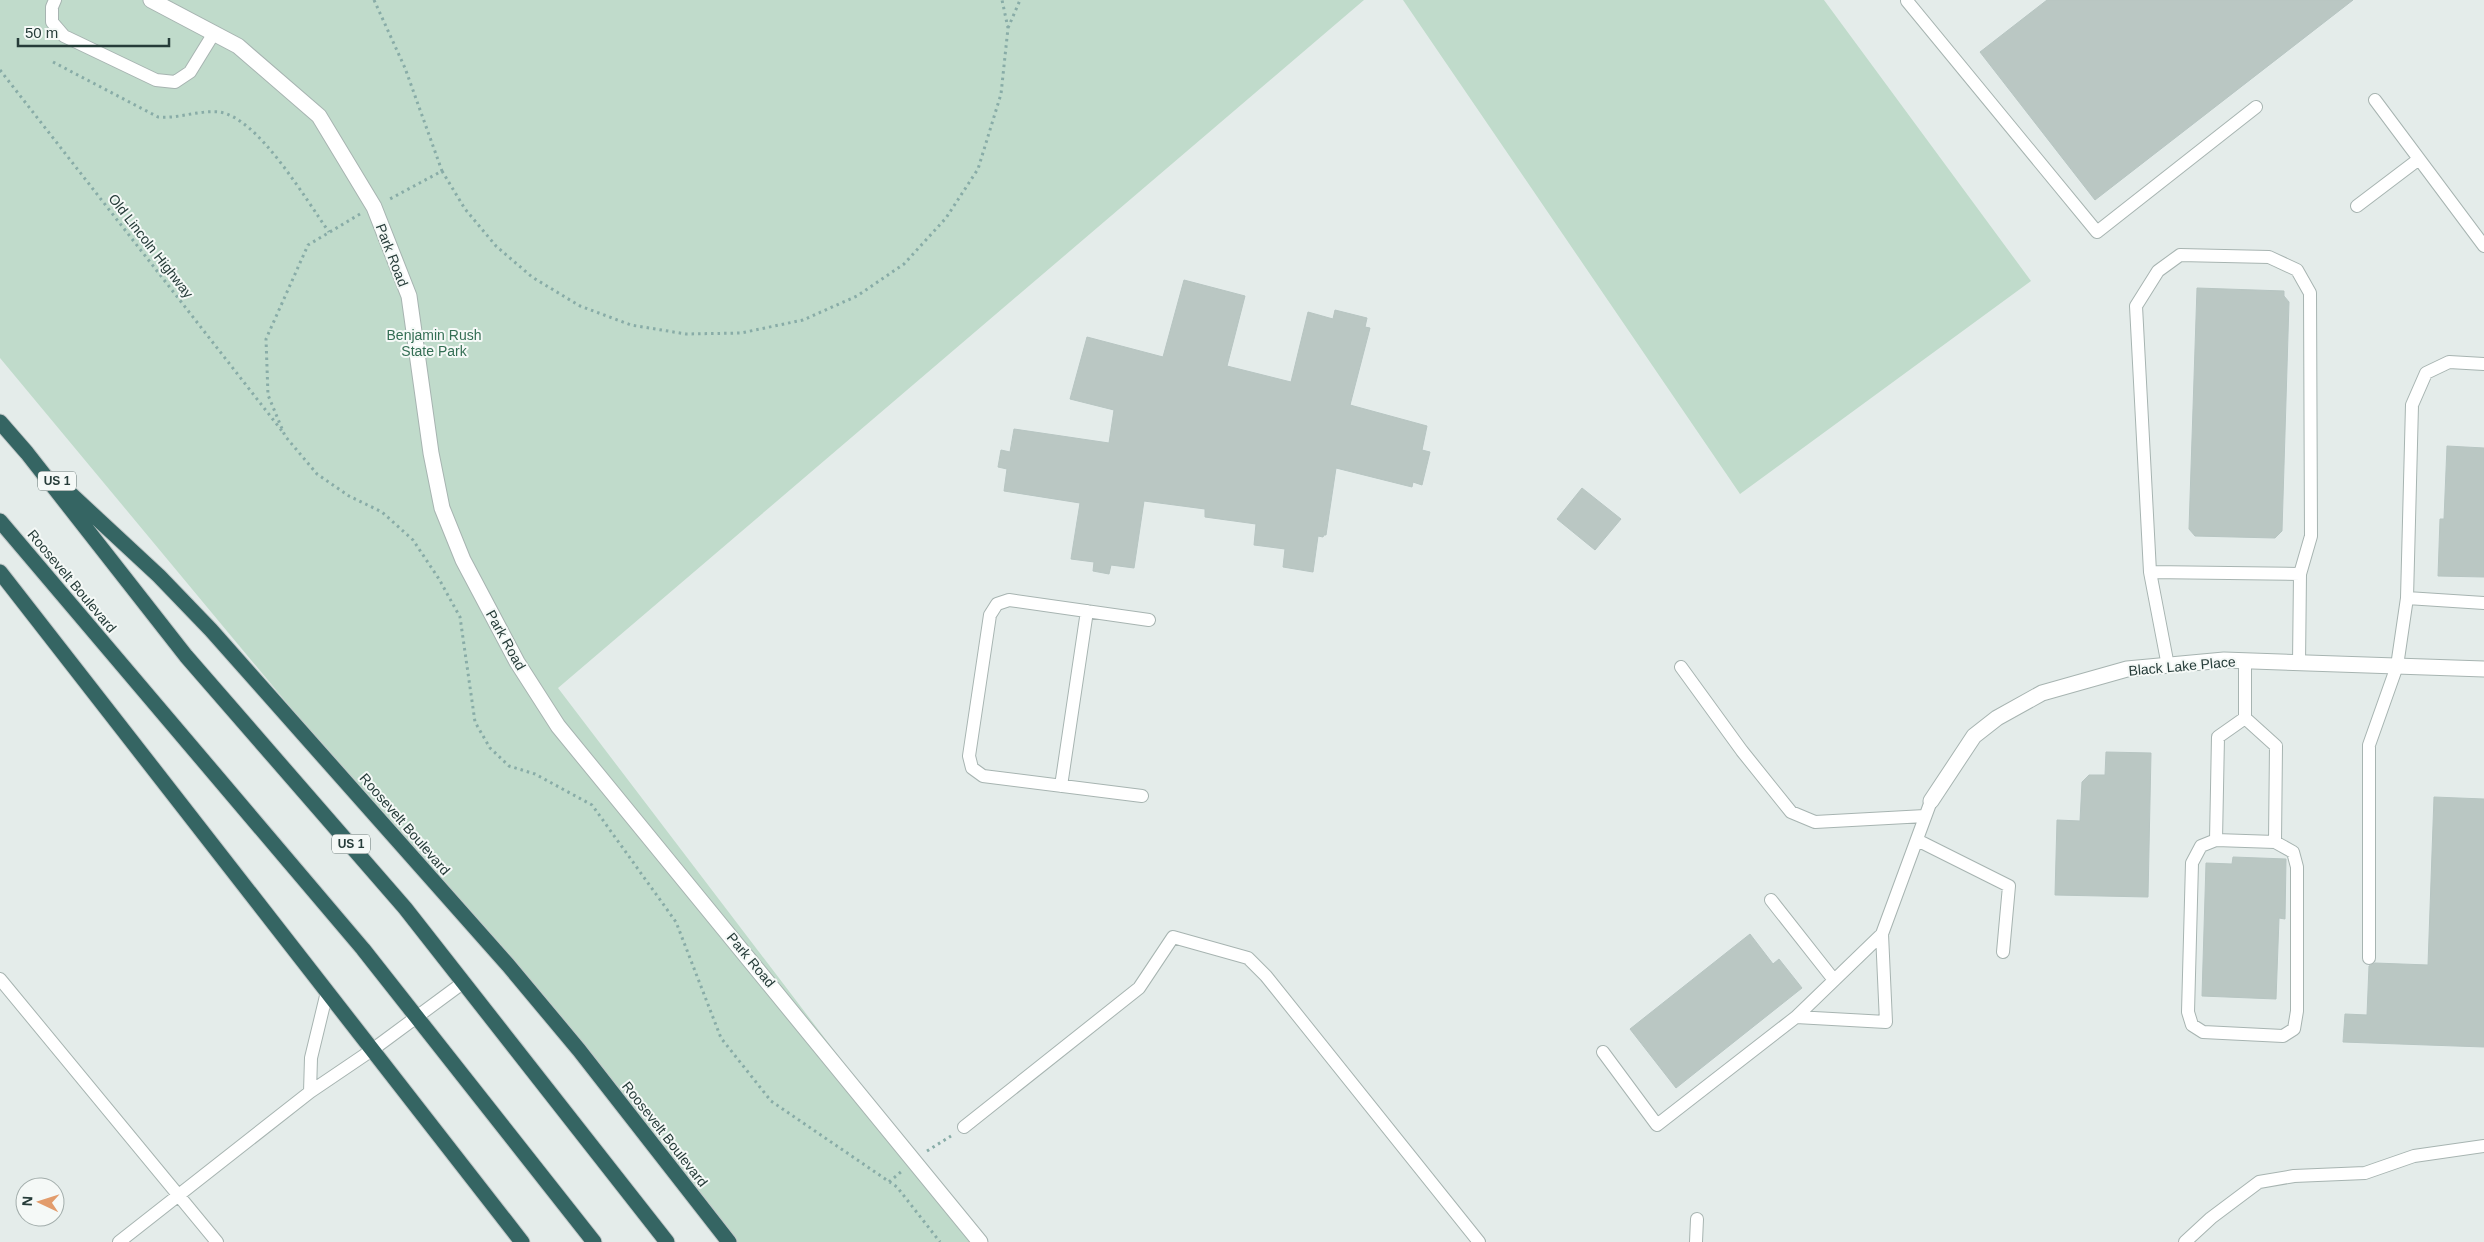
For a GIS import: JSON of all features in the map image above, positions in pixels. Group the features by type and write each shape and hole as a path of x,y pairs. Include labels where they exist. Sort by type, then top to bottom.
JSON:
{"highway":[{"name":"Roosevelt Boulevard","path":"0,422 27,453 186,656 333,823 464,982 667,1242"},
{"name":"Roosevelt Boulevard","path":"27,453 159,576 211,630 508,965 579,1050 729,1242"},
{"name":"Roosevelt Boulevard","path":"0,521 292,864 594,1242"},
{"path":"0,572 522,1242"}],"street":[{"name":"Park Road","path":"151,0 238,46 319,116 374,207 408,296 431,453 442,508 463,560 522,670 558,726 980,1242"},
{"name":"Black Lake Place","path":"1931,801 1974,736 1997,718 2042,693 2127,669 2224,660 2484,668"}],"lane":[{"path":"54,0 52,22 64,36 156,80 175,82 190,72 214,33"},
{"path":"1908,0 2097,232 2256,107"},
{"path":"2375,100 2484,246"},
{"path":"2358,206 2419,159"},
{"path":"2168,666 2150,572 2136,306 2158,271 2180,255 2269,257 2297,270 2310,293 2311,536 2300,574 2299,663"},
{"path":"2369,958 2369,745 2397,666 2407,598 2412,405 2426,373 2449,362 2484,364"},
{"path":"2150,572 2300,574"},
{"path":"2407,598 2484,603"},
{"path":"1142,796 983,776 972,768 969,756 990,615 997,604 1009,600 1149,620"},
{"path":"1061,786 1087,611"},
{"path":"2245,661 2245,718 2276,746 2274,842"},
{"path":"1681,667 1742,751 1791,812 1815,822 1925,816"},
{"path":"2216,840 2218,737 2245,718"},
{"path":"1796,1017 1886,1022 1882,934 1931,801"},
{"path":"1917,840 2009,886 2004,952"},
{"path":"2216,840 2274,842 2293,852 2297,867 2298,1011 2294,1028 2283,1036 2203,1032 2192,1025 2188,1012 2192,863 2201,846 2216,840"},
{"path":"1771,900 1834,980"},
{"path":"1603,1052 1657,1125 1796,1017 1882,934"},
{"path":"964,1127 1139,988 1173,937 1248,958 1266,976 1479,1242"},
{"path":"0,979 217,1242"},
{"path":"119,1242 310,1092 372,1050 464,982"},
{"path":"310,1092 311,1058 327,992"},
{"path":"2186,1242 2211,1218 2259,1182 2294,1176 2365,1173 2414,1156 2484,1146"},
{"path":"1696,1242 1697,1219"}],"path":[{"path":"374,0 404,68 442,171 465,209 496,246 532,277 580,306 631,325 686,334 741,333 804,320 857,296 904,264 946,218 978,169 1001,94 1008,28 1020,0"},
{"path":"1002,0 1008,28"},
{"path":"53,62 158,117 172,118 193,112 220,112 245,123 260,136 329,232"},
{"name":"Old Lincoln Highway","path":"0,70 285,436"},
{"path":"383,202 442,171"},
{"path":"924,1153 964,1127"},
{"path":"889,1182 907,1167"}],"green space":[{"name":"Benjamin Rush State Park","path":"0,0 1364,0 558,688 980,1242 735,1242 0,358"},
{"path":"1403,0 1824,0 2031,281 1740,494"}],"building":[{"path":"2047,0 2353,0 2095,200 1980,52"},
{"path":"1184,280 1245,296 1227,366 1291,382 1308,312 1333,319 1335,310 1367,318 1365,327 1370,328 1350,405 1427,426 1422,450 1430,452 1422,485 1413,482 1412,487 1336,468 1326,535 1323,537 1318,536 1313,572 1283,567 1285,549 1254,545 1256,524 1205,517 1205,509 1144,501 1134,568 1111,565 1109,574 1093,571 1094,562 1071,559 1080,503 1004,491 1007,469 998,467 1001,450 1010,452 1014,429 1109,443 1114,410 1070,399 1087,337 1163,357"},
{"path":"2197,288 2284,291 2284,296 2289,302 2282,531 2275,538 2195,536 2189,529"},
{"path":"2447,446 2484,448 2484,577 2438,576 2440,519 2444,519"},
{"path":"1582,488 1621,519 1595,550 1557,519"},
{"path":"2106,752 2151,753 2148,897 2055,895 2057,820 2080,821 2082,782 2089,775 2105,775"},
{"path":"2434,797 2484,799 2484,1047 2343,1042 2345,1014 2367,1015 2369,966 2375,963 2428,965"},
{"path":"2233,857 2286,859 2285,919 2279,918 2276,999 2202,996 2206,863 2232,864"},
{"path":"1750,934 1773,964 1779,959 1802,988 1676,1088 1630,1029"}]}
